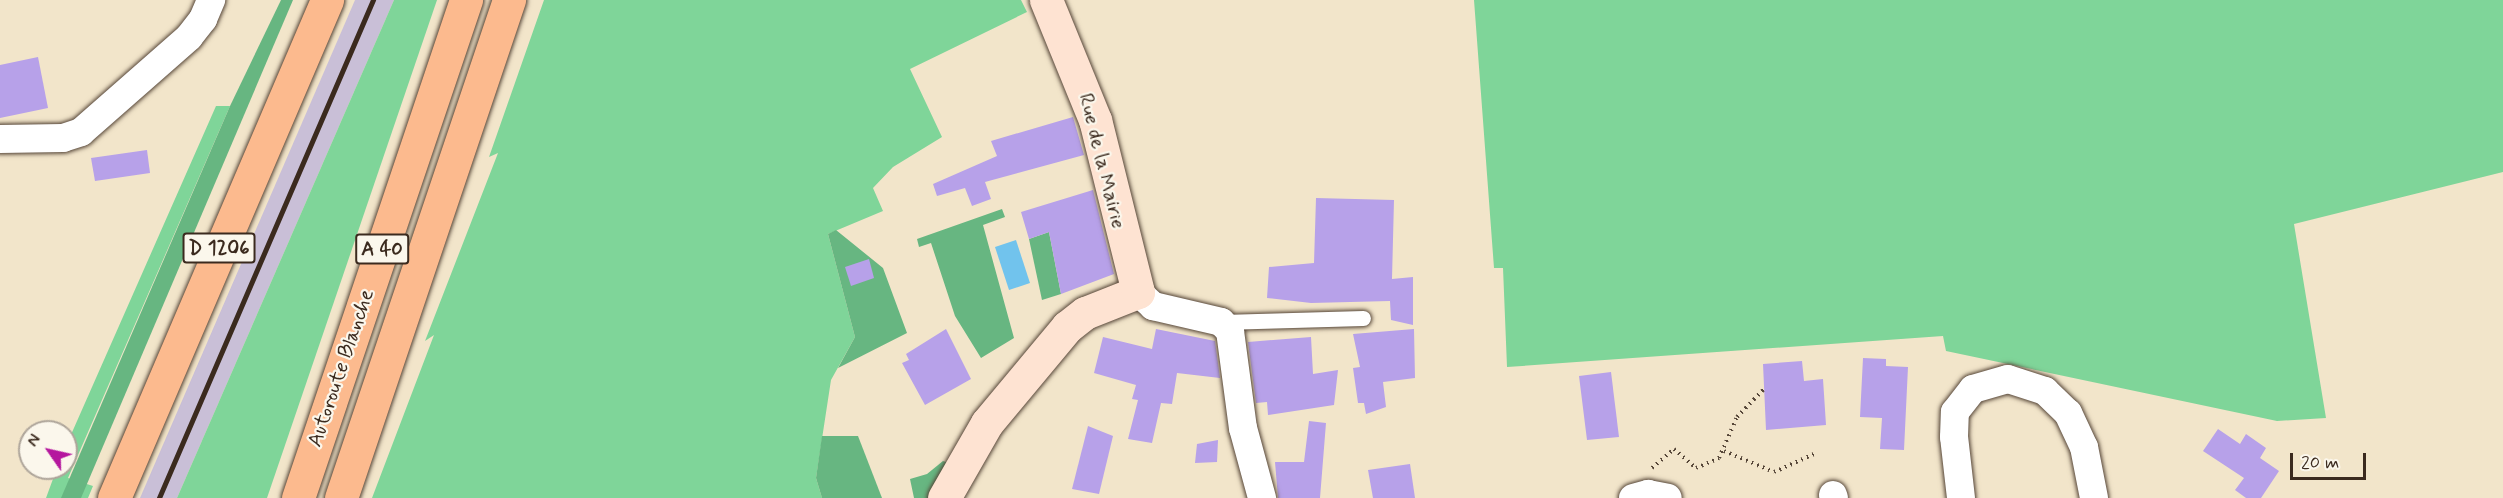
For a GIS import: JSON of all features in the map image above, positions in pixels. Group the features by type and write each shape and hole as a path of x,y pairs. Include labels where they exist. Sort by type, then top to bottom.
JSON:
{"main road":[{"name":"D 1206","path":"114,498 327,0"},
{"name":"Autoroute Blanche","path":"298,498 466,0"},
{"name":"Autoroute Blanche","path":"341,498 508,0"}],"street":[{"path":"0,139 63,138 81,132 189,37 203,19 211,0"},
{"name":"Rue de la Mairie","path":"1046,0 1095,120 1138,292"},
{"path":"944,498 987,423 1053,342 1085,313 1138,292 1153,306 1225,326 1243,428 1262,498"},
{"path":"1961,498 1954,437 1955,412 1973,389 2008,379 2045,391 2068,413 2084,447 2094,498"},
{"path":"1633,498 1648,494 1668,498"}],"lane":[{"path":"1225,326 1363,318"}],"path":[{"path":"1668,456 1674,449 1696,468 1719,458 1737,417 1764,389"},
{"path":"1724,451 1774,472 1816,453"}],"shaded area":[{"path":"355,0 394,0 177,498 140,498"}],"green space":[{"path":"281,0 293,0 81,498 61,498 69,480 78,480 78,459 230,106"},
{"path":"394,0 437,0 267,498 177,498"},
{"path":"544,0 1021,0 1027,12 910,69 942,137 893,167 873,188 883,211 828,234 855,337 831,380 816,478 822,498 372,498 434,335 425,341 498,153 489,157"},
{"path":"1474,0 2503,0 2503,172 2294,224 2326,418 2277,421 1946,351 1943,336 1507,367 1503,268 1494,268"},
{"path":"216,106 230,106 78,455 77,420"},
{"path":"1002,209 1005,217 983,225 1014,338 981,358 955,316 931,243 919,247 917,239"},
{"path":"836,230 883,268 907,333 838,368 855,337 828,234"},
{"path":"1049,232 1061,294 1042,300 1029,239"},
{"path":"822,436 858,436 882,498 822,498 816,478"},
{"path":"943,461 949,463 931,498 914,498 910,479 927,474"},
{"path":"53,480 74,480 93,486 88,498 46,498"}],"water":[{"path":"1016,240 1030,283 1009,290 995,247"}],"building":[{"path":"38,57 48,108 0,118 0,65"},
{"path":"1073,117 1084,155 985,182 991,199 972,206 965,188 937,196 933,184 997,156 991,141"},
{"path":"147,150 150,173 95,181 91,158"},
{"path":"1093,190 1114,274 1061,294 1049,232 1029,239 1021,212"},
{"path":"1316,198 1394,200 1392,279 1413,277 1413,325 1391,320 1390,301 1311,303 1267,298 1269,267 1314,263"},
{"path":"869,259 874,278 851,286 845,267"},
{"path":"946,329 971,379 925,405 902,363 909,360 906,354"},
{"path":"1156,329 1215,341 1220,378 1177,373 1172,404 1161,403 1152,443 1128,439 1138,400 1132,399 1136,385 1094,373 1103,337 1152,349"},
{"path":"1414,329 1415,378 1383,382 1386,407 1366,414 1364,403 1358,403 1353,368 1360,367 1353,334"},
{"path":"1311,337 1313,374 1338,370 1334,405 1268,415 1267,402 1256,403 1248,342"},
{"path":"1863,358 1886,359 1886,366 1908,367 1904,450 1880,449 1882,418 1860,417"},
{"path":"1802,361 1804,381 1823,379 1826,425 1766,430 1763,364"},
{"path":"1611,372 1619,437 1587,440 1579,376"},
{"path":"1309,421 1326,423 1320,498 1278,498 1275,462 1304,462"},
{"path":"1088,426 1113,436 1099,494 1072,489"},
{"path":"2218,429 2240,444 2246,434 2266,448 2260,458 2279,471 2261,498 2246,498 2235,490 2244,478 2203,451"},
{"path":"1218,440 1217,462 1195,463 1197,444"},
{"path":"1410,464 1415,498 1373,498 1368,470"}],"railway":[{"path":"159,498 373,0"}]}
